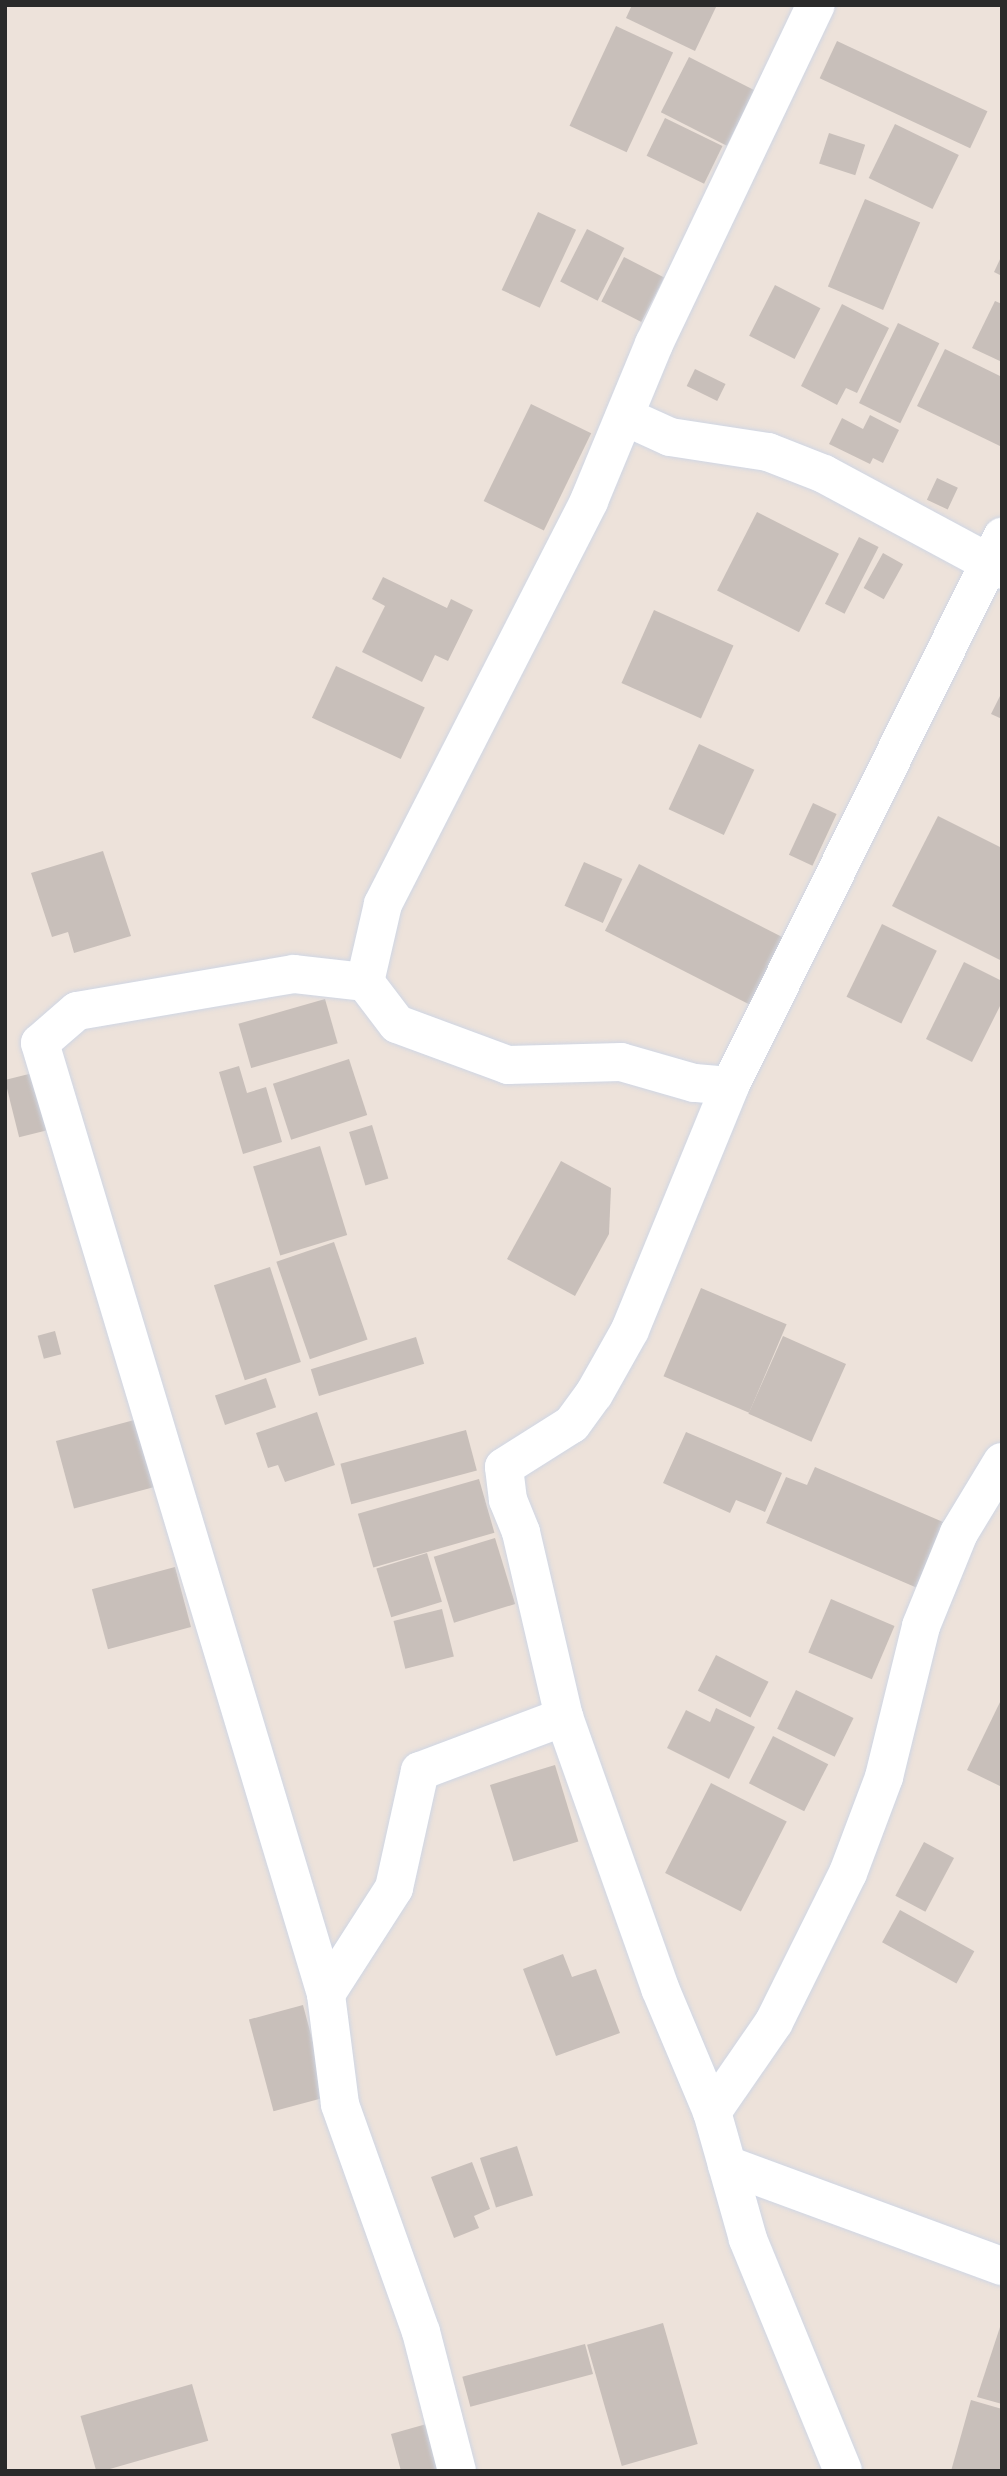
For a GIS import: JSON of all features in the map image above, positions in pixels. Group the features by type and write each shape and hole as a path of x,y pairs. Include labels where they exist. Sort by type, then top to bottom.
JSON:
{"street":[{"path":"365,982 383,904 529,622 626,417 654,344 816,5"},
{"path":"626,417 670,437 768,452 824,474 997,557 730,1086 630,1330 594,1394 572,1424 504,1467 508,1500 521,1532 564,1717 660,1989 712,2112 748,2239 843,2471"},
{"path":"457,2471 422,2332 340,2104 326,1994 40,1044 77,1011 294,974 365,982 397,1024 508,1065 621,1062 694,1083 730,1086"},
{"path":"712,2112 774,2022 848,1873 884,1777 921,1626 959,1533 1002,1462"},
{"path":"326,1994 394,1888 420,1771 564,1717"},
{"path":"727,2165 1002,2266"}],"building":[{"path":"632,5 717,5 695,51 626,18"},
{"path":"616,26 673,53 627,152 570,126"},
{"path":"837,41 987,111 970,148 820,78"},
{"path":"689,57 755,91 727,146 661,112"},
{"path":"665,118 723,146 704,184 647,156"},
{"path":"895,124 959,155 933,209 869,178"},
{"path":"829,133 865,145 855,175 819,163"},
{"path":"865,199 920,222 883,310 828,286"},
{"path":"538,212 576,230 540,308 502,290"},
{"path":"587,229 624,248 598,301 560,282"},
{"path":"1002,255 1002,276 994,272"},
{"path":"624,257 664,277 641,322 601,302"},
{"path":"775,285 820,308 795,359 749,336"},
{"path":"995,301 1002,304 1002,362 972,348"},
{"path":"842,304 889,328 857,393 846,388 837,405 801,386"},
{"path":"898,323 939,343 900,423 859,403"},
{"path":"945,349 1002,377 1002,447 917,406"},
{"path":"695,369 726,384 717,401 687,386"},
{"path":"531,404 591,433 544,530 484,501"},
{"path":"870,415 899,430 883,463 873,458 870,464 829,444 842,418 863,429"},
{"path":"937,478 958,488 948,509 927,500"},
{"path":"757,512 839,554 799,632 717,590"},
{"path":"859,537 879,547 845,614 825,604"},
{"path":"883,553 903,564 884,599 864,588"},
{"path":"383,577 447,608 451,599 473,610 448,661 435,655 422,682 362,652 385,606 372,599"},
{"path":"654,610 733,645 701,718 621,683"},
{"path":"336,666 425,707 401,759 312,718"},
{"path":"1002,692 1002,719 991,714"},
{"path":"699,744 754,770 724,835 669,809"},
{"path":"813,803 837,814 812,866 789,855"},
{"path":"938,816 1002,848 1002,961 892,906"},
{"path":"103,851 131,936 74,953 68,932 52,937 31,873"},
{"path":"584,862 622,879 603,923 564,906"},
{"path":"639,864 786,939 752,1006 605,931"},
{"path":"882,924 937,951 901,1024 846,997"},
{"path":"964,962 1002,981 1002,1002 972,1062 926,1039"},
{"path":"325,999 338,1043 251,1068 238,1024"},
{"path":"349,1059 367,1115 291,1140 273,1084"},
{"path":"239,1066 247,1093 266,1087 282,1142 243,1154 219,1072"},
{"path":"33,1073 47,1130 19,1137 5,1080"},
{"path":"372,1125 388,1179 365,1186 349,1132"},
{"path":"320,1146 347,1235 280,1255 253,1166"},
{"path":"561,1161 611,1188 609,1234 575,1296 507,1259"},
{"path":"334,1242 368,1339 310,1359 276,1262"},
{"path":"270,1267 301,1362 245,1380 214,1285"},
{"path":"701,1288 787,1324 749,1413 663,1376"},
{"path":"55,1331 61,1354 44,1359 38,1336"},
{"path":"783,1336 846,1364 811,1442 748,1414"},
{"path":"416,1337 424,1364 319,1396 311,1369"},
{"path":"266,1378 276,1407 225,1425 215,1396"},
{"path":"317,1412 335,1465 285,1482 278,1465 268,1468 256,1433"},
{"path":"138,1419 156,1487 74,1509 56,1441"},
{"path":"466,1430 477,1471 351,1504 340,1464"},
{"path":"686,1432 782,1473 765,1512 736,1500 730,1513 663,1483"},
{"path":"815,1467 950,1525 922,1590 766,1523 786,1477 807,1485"},
{"path":"479,1479 494,1533 373,1568 358,1514"},
{"path":"495,1538 515,1604 454,1623 434,1557"},
{"path":"427,1553 442,1602 391,1617 376,1568"},
{"path":"175,1567 191,1627 108,1649 92,1589"},
{"path":"831,1599 895,1626 872,1679 808,1652"},
{"path":"442,1609 454,1657 405,1669 393,1621"},
{"path":"716,1655 769,1682 750,1717 698,1691"},
{"path":"796,1690 854,1718 835,1757 777,1729"},
{"path":"1002,1698 1002,1787 967,1770"},
{"path":"716,1708 755,1727 729,1779 667,1748 686,1710 710,1722"},
{"path":"773,1736 828,1764 804,1811 749,1783"},
{"path":"555,1765 578,1842 513,1861 490,1785"},
{"path":"711,1783 787,1822 741,1912 665,1873"},
{"path":"924,1842 954,1858 925,1912 895,1896"},
{"path":"900,1910 974,1951 956,1984 882,1942"},
{"path":"563,1954 572,1977 596,1969 620,2033 556,2056 523,1969"},
{"path":"303,2005 328,2097 273,2111 249,2019"},
{"path":"517,2146 533,2195 496,2208 480,2158"},
{"path":"472,2162 490,2209 474,2216 479,2228 454,2238 431,2177"},
{"path":"1002,2321 1002,2404 977,2397"},
{"path":"663,2323 698,2444 622,2466 587,2345"},
{"path":"585,2344 593,2374 470,2407 462,2377"},
{"path":"192,2384 208,2441 96,2471 80,2416"},
{"path":"971,2400 1002,2409 1002,2471 951,2471"},
{"path":"430,2423 444,2471 401,2471 391,2434"}]}
